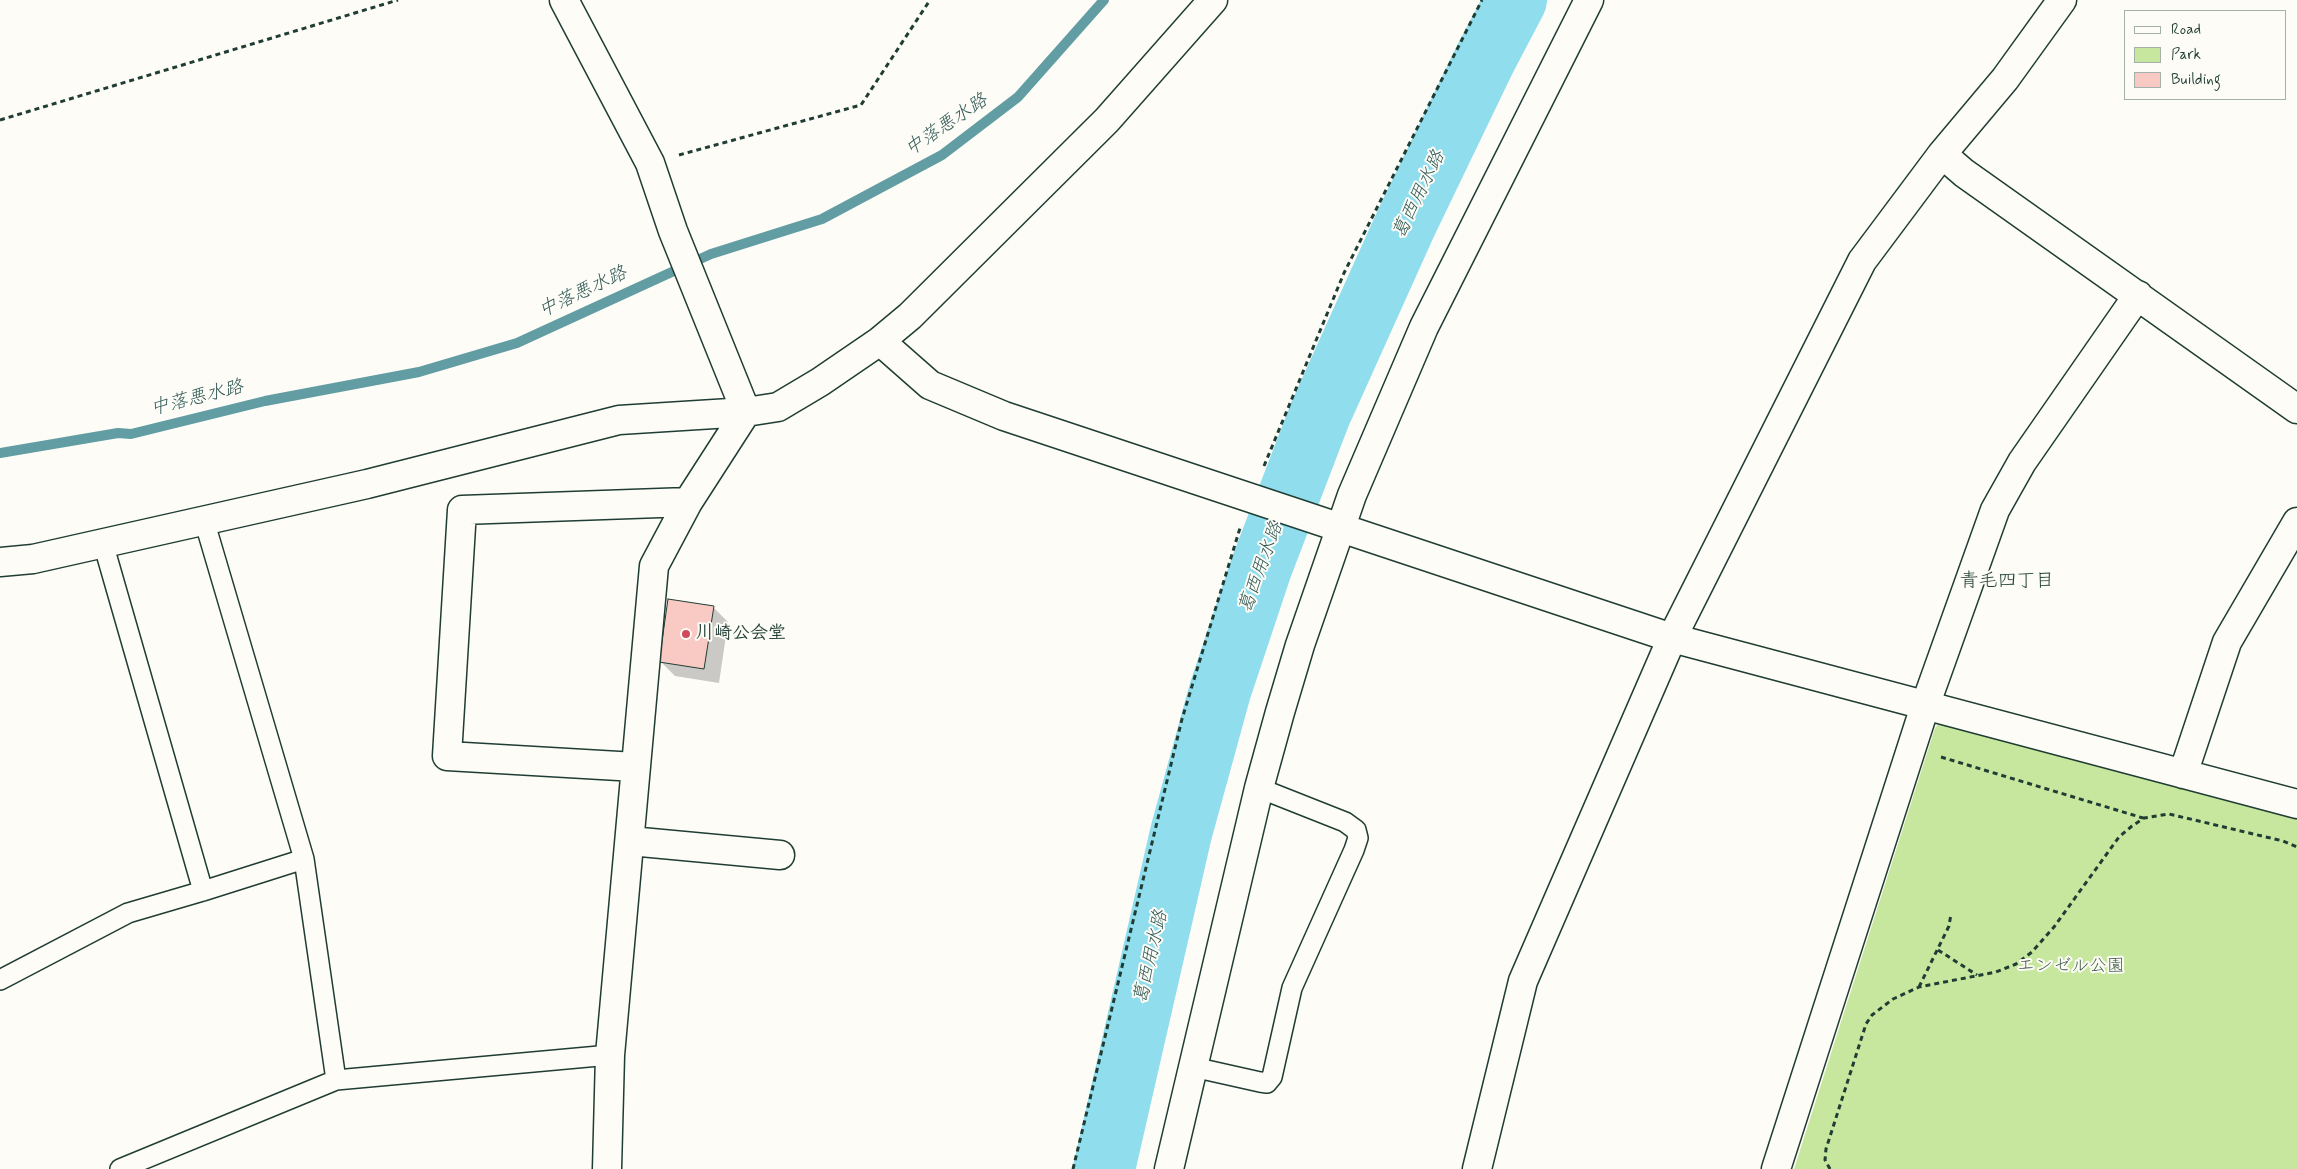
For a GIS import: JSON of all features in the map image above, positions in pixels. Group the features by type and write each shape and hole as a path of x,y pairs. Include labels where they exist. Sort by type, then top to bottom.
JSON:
{"street":[{"path":"564,0 650,163 673,230 746,412"},
{"path":"0,562 33,559 367,484 619,420 746,412 778,407 820,382 880,341 910,316 1107,120 1213,0"},
{"path":"1168,1169 1259,788 1300,645 1340,527 1352,494 1424,327 1589,0"},
{"path":"1477,1169 1523,982 1672,638 1862,262 1942,154 2005,79 2062,0"},
{"path":"1942,154 1964,173 2297,409"},
{"path":"1776,1169 1925,706 1995,510 2022,462 2138,295"},
{"path":"880,341 930,385 1004,416 1672,638 2297,804"},
{"path":"607,1169 610,1055 654,566 688,502 746,412"},
{"path":"636,766 447,756 462,510 688,502"},
{"path":"2183,774 2227,642 2297,522"},
{"path":"630,841 780,855"}],"lane":[{"path":"204,520 304,859 336,1080"},
{"path":"103,543 203,891"},
{"path":"1193,1067 1267,1083 1272,1077 1292,988 1298,970 1358,838 1356,830 1345,822 1259,788"},
{"path":"0,980 128,913 304,859"},
{"path":"120,1169 336,1080 610,1055"}],"path":[{"path":"0,120 398,0"},
{"path":"650,163 861,105 930,0"},
{"path":"1264,466 1344,273 1482,0"},
{"path":"1072,1169 1182,719 1241,525"},
{"path":"1940,757 2144,818 2169,814 2283,841 2297,847"},
{"path":"1830,1169 1825,1160 1826,1149 1866,1024 1872,1015 1882,1006 1919,987 1996,972 2016,964 2032,952 2054,927 2119,838 2144,818"},
{"path":"1919,987 1949,926 1951,914"},
{"path":"1938,950 1978,975"}],"green space":[{"name":"エンゼル公園","path":"1939,723 2297,817 2297,1169 1794,1169 1935,728"}],"building":[{"name":"川崎公会堂","path":"668,599 714,606 704,669 659,662"}],"waterway":[{"name":"中落悪水路","path":"0,453 118,433 131,434 265,401 419,372 517,343 711,254 822,219 942,155 1018,97 1104,0"},
{"name":"葛西用水路","path":"1104,1169 1181,833 1220,691 1261,568 1320,414 1406,223 1485,59 1516,0"}],"place":[{"name":"川崎公会堂","path":"686,634"}],"district":[{"name":"青毛四丁目","path":"2007,582"}]}
